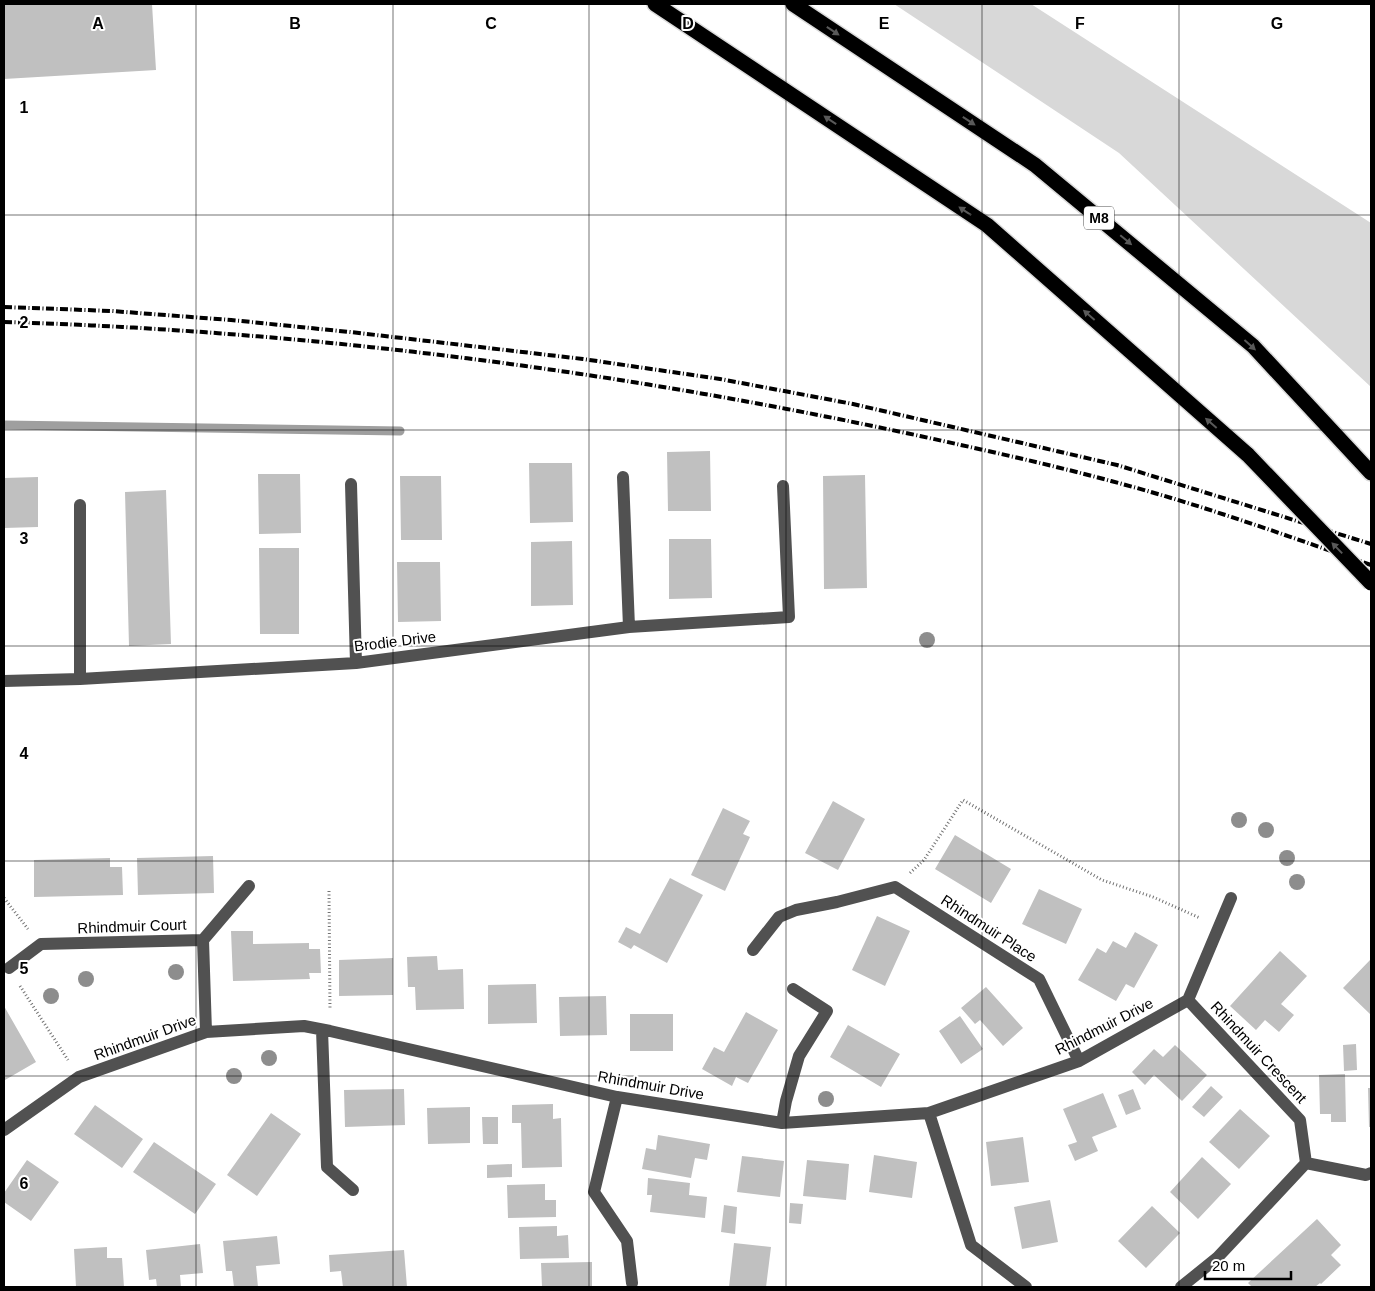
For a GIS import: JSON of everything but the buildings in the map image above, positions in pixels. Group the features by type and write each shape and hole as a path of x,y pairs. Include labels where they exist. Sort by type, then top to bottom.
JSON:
{"highway":[{"path":"656,4 987,225 1248,455 1371,583"},
{"name":"M8","path":"793,4 1035,165 1253,346 1371,473"}],"street":[{"path":"623,477 629,627"},
{"path":"351,484 356,663"},
{"name":"Brodie Drive","path":"4,681 80,679 356,663 629,627 789,617 783,486"},
{"path":"80,505 80,679"},
{"path":"203,940 249,886"},
{"path":"753,950 779,917 796,910 895,887"},
{"name":"Rhindmuir Place","path":"895,887 1039,979 1079,1061"},
{"path":"1188,1000 1231,898"},
{"name":"Rhindmuir Court","path":"40,944 203,940 206,1032"},
{"path":"9,968 40,944"},
{"path":"782,1123 786,1101 799,1056 827,1012 793,990"},
{"name":"Rhindmuir Drive","path":"4,1130 79,1078 206,1032 304,1026 618,1097 782,1123 929,1113 1079,1061 1188,1000"},
{"name":"Rhindmuir Crescent","path":"1188,1000 1300,1120 1306,1163"},
{"path":"326,1030 327,1167 352,1190"},
{"path":"618,1097 594,1192 627,1242 632,1283"},
{"path":"929,1113 971,1245 1026,1287"},
{"path":"1182,1287 1217,1258 1306,1163 1366,1174 1371,1173"}],"path":[{"path":"895,887 924,860 963,800 1102,880 1153,897 1219,926"},
{"path":"326,1030 329,891"},
{"path":"4,898 40,944"},
{"path":"9,968 79,1078"}],"shaded area":[{"path":"894,4 1031,4 1371,223 1371,387 1119,153"}],"waterway":[{"path":"4,425 400,431"}],"railway":[{"path":"4,307 112,311 231,320 583,359 720,379 853,404 1117,465 1371,544"},
{"path":"4,322 235,334 350,345 465,358 693,392 920,436 1087,475 1209,510 1371,565"}]}
